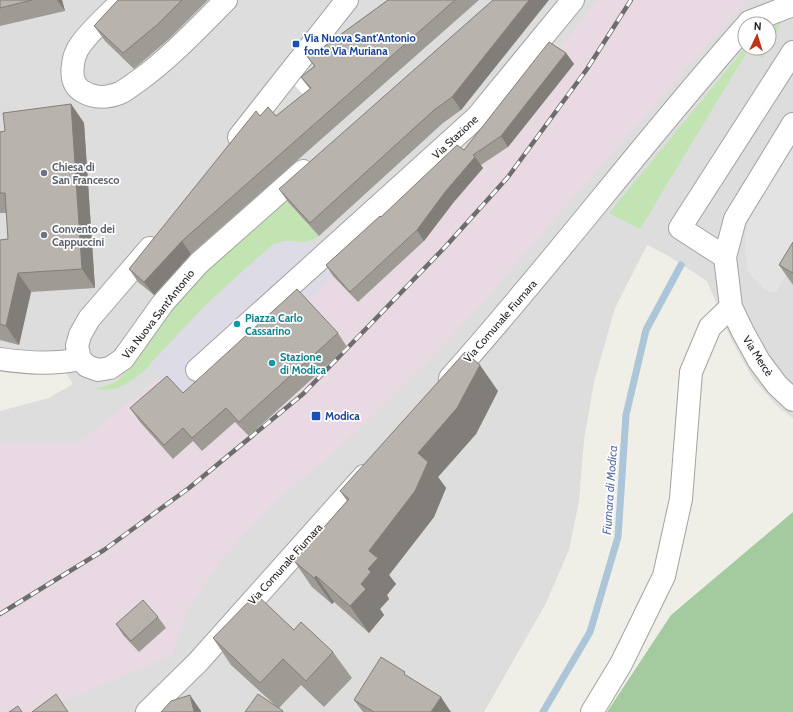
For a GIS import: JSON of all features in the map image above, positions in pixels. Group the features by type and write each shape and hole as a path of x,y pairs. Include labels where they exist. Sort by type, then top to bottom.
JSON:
{"street":[{"path":"123,0 80,45 73,62 72,79 80,90 91,96 106,98 122,92 150,72 226,0"},
{"path":"226,153 347,0"},
{"name":"Via Stazione","path":"196,370 477,118 573,0"},
{"name":"Via Comunale Fiumara","path":"754,16 768,0"},
{"path":"766,16 793,5"},
{"name":"Via Comunale Fiumara","path":"435,396 493,330 591,213 691,88 737,35"},
{"path":"304,56 320,54 344,36"},
{"path":"793,52 680,228 725,257 735,219 793,124"},
{"name":"Via Nuova Sant'Antonio","path":"80,358 88,366 98,370 110,368 123,360 163,303 198,263 318,158"},
{"path":"0,359 21,362 62,362 80,358 77,346 78,341 90,319 162,233"},
{"name":"Via Mercè","path":"725,257 731,307 759,361 778,385 793,400"},
{"path":"592,712 621,664 664,576 681,499 691,372 710,328 731,307"},
{"name":"Via Comunale Fiumara","path":"147,712 198,662 377,461"}],"shaded area":[{"path":"0,0 793,0 793,418 778,407 753,379 730,337 707,281 667,255 647,245 615,308 594,382 584,440 579,501 569,550 546,603 484,712 0,712 0,411 49,398 73,384 65,372 0,369"},
{"path":"597,0 747,0 492,292 440,349 353,435 273,504 221,560 185,614 174,655 62,701 44,712 0,712 0,444 78,443 159,378 170,395 307,303 333,276 410,208 556,53"},
{"path":"793,147 793,264 776,292 769,292 759,285 748,272 745,251 746,234 748,224 753,213"},
{"name":"Piazza Carlo Cassarino","path":"286,241 300,243 309,242 333,276 307,303 209,393 170,395 150,364 201,310 256,259 274,244"}],"green space":[{"path":"777,19 781,22 777,30"},
{"path":"738,56 744,56 640,229 609,213"},
{"path":"286,201 319,236 307,242 285,241 274,244 210,301 141,374 118,388 106,390 94,389 117,381 129,369 168,314 199,276"},
{"path":"793,512 793,712 607,712 671,615"}],"pier":[{"path":"298,75 320,101 313,106 292,82"}],"building":[{"path":"0,0 32,0 0,8"},
{"path":"118,0 182,0 158,24 123,53 94,26"},
{"path":"388,0 455,0 182,241 144,282 129,269 256,111 260,116 268,107 276,116 311,88 301,77 315,66 305,54 318,51"},
{"path":"493,0 529,0 452,97 434,110 310,223 279,189"},
{"path":"549,42 566,53 501,136 473,155 475,157 445,192 417,230 350,292 326,265 380,216 381,217 457,145 464,150"},
{"path":"71,104 82,269 18,273 6,326 0,324 0,240 8,239 5,193 0,193 0,132 5,131 3,113"},
{"path":"793,242 793,273 779,265"},
{"path":"297,289 338,333 239,422 226,408 192,438 183,428 164,445 130,408 167,376 183,393"},
{"path":"465,352 480,365 457,408 418,453 428,462 415,491 369,551 378,558 368,569 371,572 361,584 366,589 350,606 316,576 314,578 294,561 349,499 340,491"},
{"path":"256,594 294,630 301,622 333,652 306,681 283,659 260,683 213,638"},
{"path":"143,600 158,617 131,641 116,624"},
{"path":"381,657 405,672 404,674 441,697 431,712 374,712 354,700"},
{"path":"56,694 68,712 32,712"},
{"path":"258,694 283,711 245,712"},
{"path":"190,695 194,712 161,712 171,701"},
{"path":"18,706 22,712 9,712"}],"waterway":[{"name":"Fiumara di Modica","path":"543,712 590,632 618,537 626,415 646,330 681,265"}],"railway":[{"path":"0,614 104,550 189,488 303,394 446,246 508,177 587,69 631,0"}],"place":[{"name":"Via Nuova Sant'Antonio fonte Via Muriana","path":"296,44"},
{"name":"Chiesa di San Francesco","path":"44,173"},
{"name":"Convento dei Cappuccini","path":"44,235"},
{"name":"Piazza Carlo Cassarino","path":"237,324"},
{"name":"Stazione di Modica","path":"272,363"},
{"name":"Modica","path":"316,416"}]}
